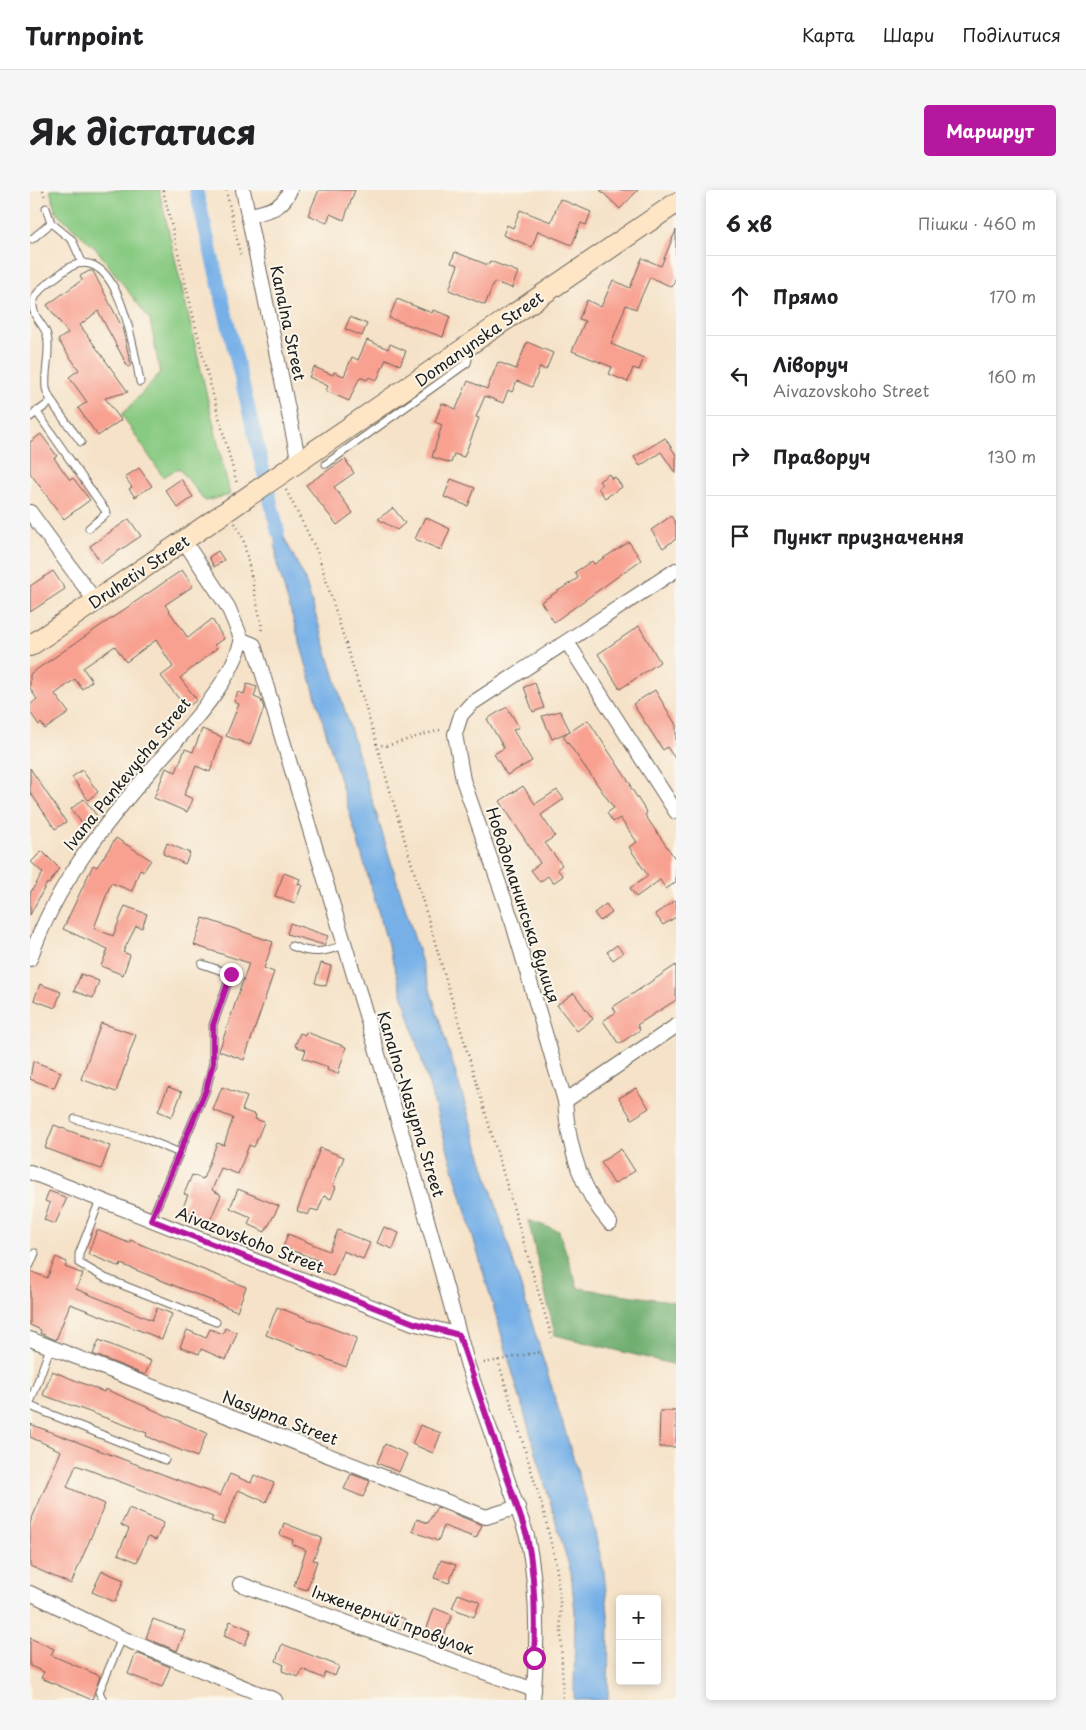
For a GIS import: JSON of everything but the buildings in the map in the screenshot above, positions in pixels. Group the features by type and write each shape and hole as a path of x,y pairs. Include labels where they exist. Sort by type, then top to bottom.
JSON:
{"main road":[{"name":"Domanynska Street","path":"284,480 299,463 676,203"},
{"name":"Druhetiv Street","path":"30,646 239,503 284,480"}],"street":[{"name":"Kanalna Street","path":"243,190 299,463"},
{"path":"248,216 280,206 286,200 290,190"},
{"path":"30,512 96,602"},
{"name":"Kanalno-Nasypna Street","path":"184,541 228,607 248,643 345,945 468,1366 518,1507 533,1563 536,1624 533,1695"},
{"path":"455,734 461,715 471,704 676,570"},
{"path":"567,642 676,812"},
{"name":"Ivana Pankevycha Street","path":"30,959 39,933 56,896 72,870 120,806 214,696 248,643"},
{"name":"Новодоманинська вулиця","path":"455,734 463,780 513,924 566,1101 566,1122 573,1155 596,1206 610,1223"},
{"path":"566,1101 676,1026"},
{"name":"Aivazovskoho Street","path":"30,1172 414,1323 459,1335"},
{"name":"Nasypna Street","path":"30,1339 486,1516 518,1507"},
{"name":"Інженерний провулок","path":"240,1584 533,1695"},
{"path":"30,1593 122,1638 275,1700"}],"lane":[{"path":"46,208 51,223 72,240 82,262"},
{"path":"32,239 51,223"},
{"path":"81,442 52,401 46,389 48,347 46,332 37,321 33,306 36,294 68,267 82,262 94,264 104,272 122,306 132,333 140,382"},
{"path":"326,464 467,363 469,355 466,349"},
{"path":"30,417 52,401"},
{"path":"36,411 107,513 89,528"},
{"path":"292,946 306,952 317,953 345,945"},
{"path":"151,1220 206,1090 213,1063 213,1025 231,974 202,964"},
{"path":"75,1119 141,1137 180,1153"},
{"path":"100,1200 79,1254 79,1263 105,1278 216,1322"},
{"path":"30,1265 35,1253"},
{"path":"50,1348 30,1405 36,1410 165,1460"},
{"path":"102,1700 100,1692 122,1638"}],"path":[{"path":"163,190 239,503 262,627 260,636 248,643"},
{"path":"284,480 285,488 317,551 376,743 552,1338"},
{"path":"376,743 386,746 448,728 455,734"},
{"path":"468,1366 540,1352"},
{"path":"498,1360 544,1513 556,1564 561,1617 563,1700"}],"green space":[{"path":"50,190 159,190 230,495 205,501 179,468 163,477 122,415 160,373 150,320 97,250 56,212"},
{"path":"528,1220 559,1231 578,1288 676,1302 676,1365 555,1335"}],"water":[{"path":"273,515 304,577 591,1516 604,1572 609,1624 608,1700 574,1700 575,1612 571,1573 277,564"}],"waterway":[{"path":"196,190 278,532"}],"route":[{"path":"231,974 213,1025 213,1063 206,1090 151,1220 414,1323 459,1335 527,1536 533,1563 536,1624 534,1658"}]}
